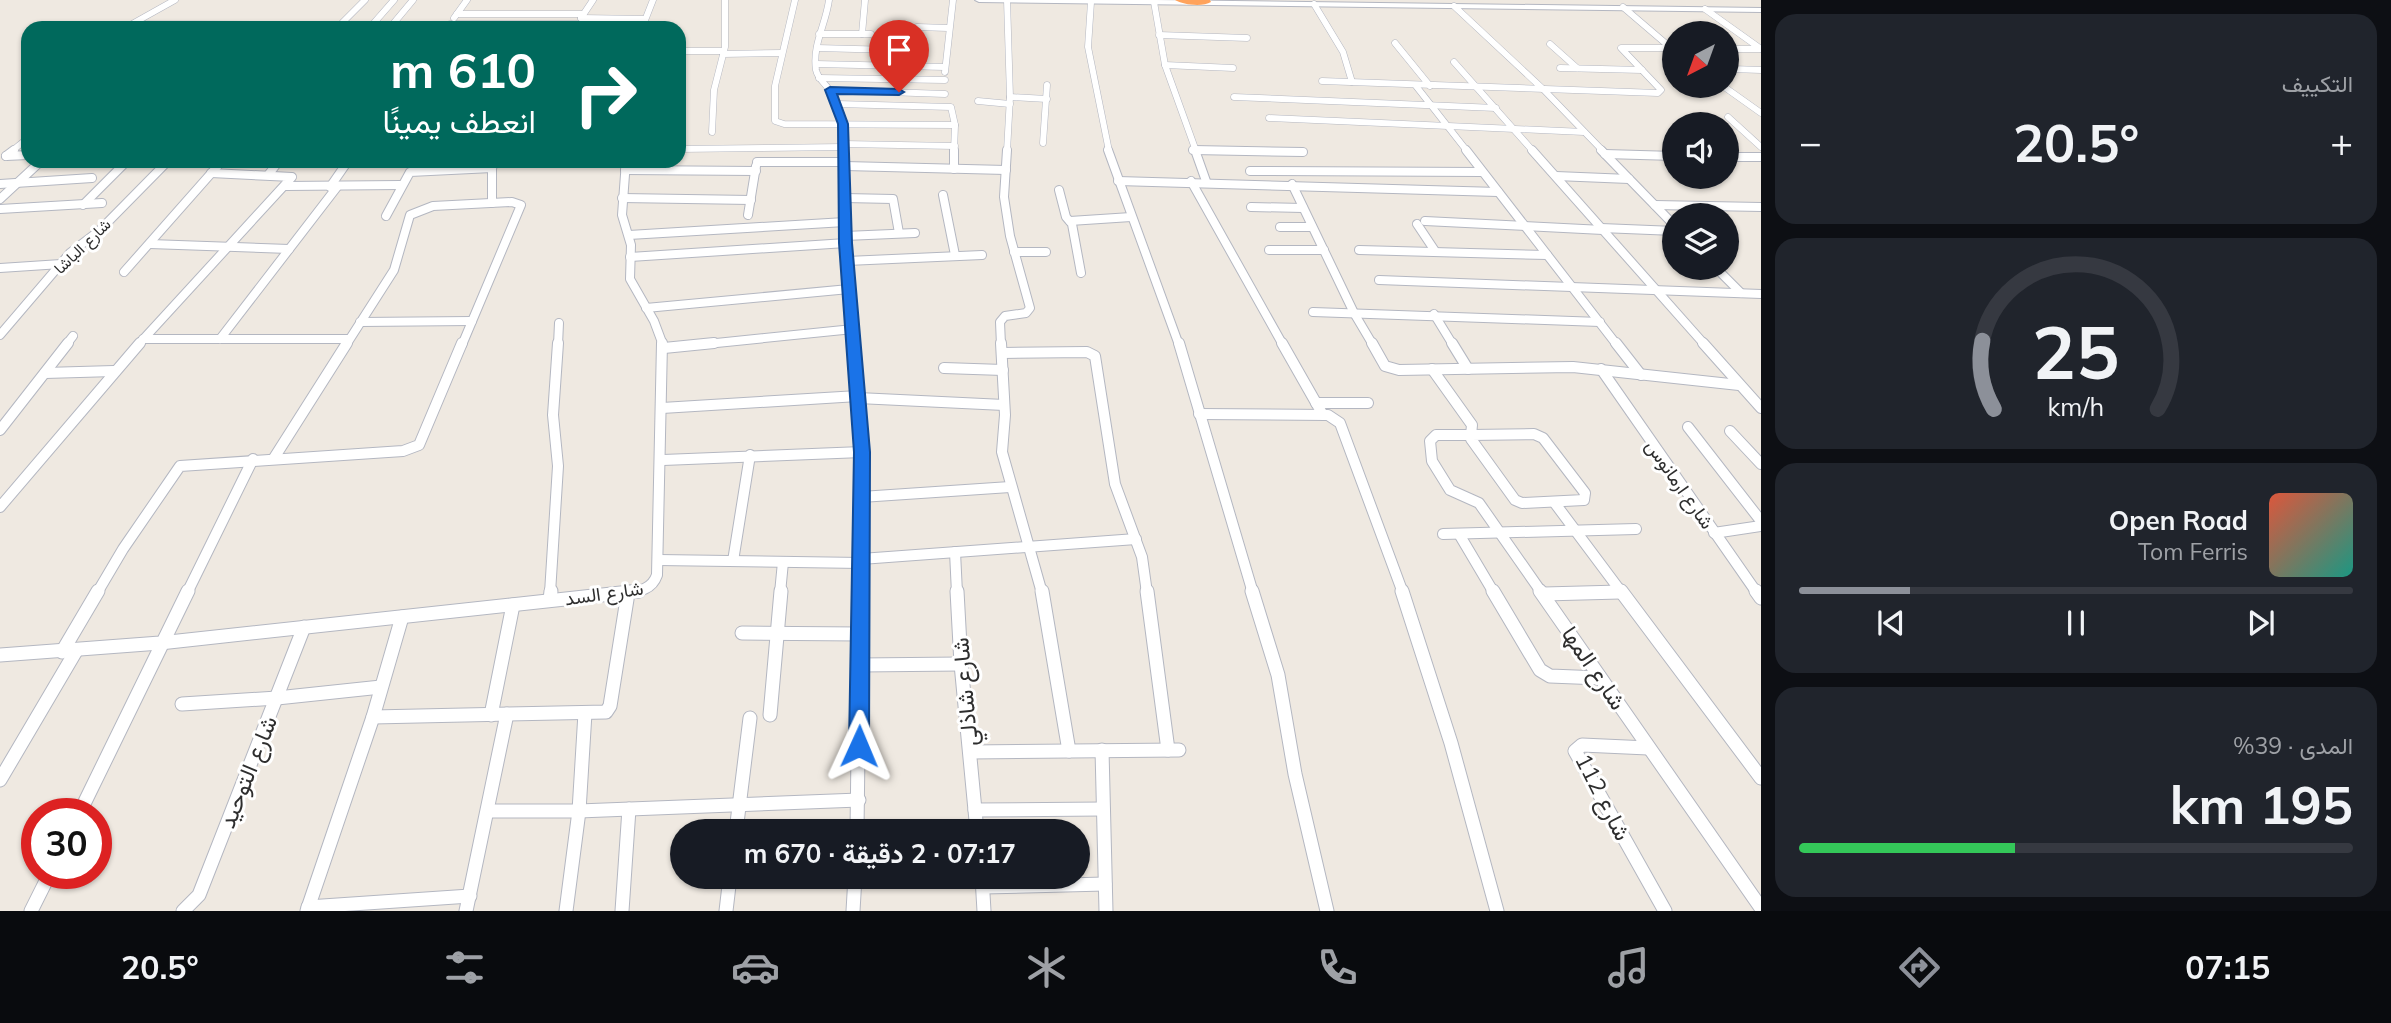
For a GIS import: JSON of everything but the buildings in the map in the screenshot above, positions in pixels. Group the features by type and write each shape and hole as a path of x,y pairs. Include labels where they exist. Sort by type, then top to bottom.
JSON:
{"highway":[{"path":"1180,0 1206,2"}],"street":[{"path":"137,21 175,0"},
{"path":"344,21 365,0"},
{"path":"376,21 394,0"},
{"path":"398,21 413,0"},
{"path":"452,21 467,0"},
{"path":"579,21 593,0"},
{"path":"457,14 579,21 644,19 653,0"},
{"path":"712,132 714,90 723,52 725,0"},
{"path":"795,0 775,86 775,121 784,124 955,125"},
{"path":"829,0 827,18 819,34 816,64 819,78 830,90 843,124 845,240 862,452 858,819"},
{"path":"862,34 865,0"},
{"path":"946,106 945,67 953,0"},
{"path":"979,0 1759,11"},
{"path":"1007,0 1010,101 1005,210 1030,308 1026,313 1005,316 1000,320 1004,405 1002,452 1046,607 1069,751"},
{"path":"1091,2 1089,57 1106,143 1179,344 1275,664 1295,774 1327,911"},
{"path":"1154,2 1166,65 1206,181"},
{"path":"1314,4 1343,52 1352,82"},
{"path":"1454,6 1544,90 1662,212"},
{"path":"1623,7 1662,40"},
{"path":"1705,9 1761,49"},
{"path":"917,27 948,28"},
{"path":"819,34 871,34"},
{"path":"1159,35 1247,38"},
{"path":"1395,43 1430,86"},
{"path":"1550,44 1577,68"},
{"path":"817,48 893,50"},
{"path":"1322,81 1660,93 1661,90 1621,48 1662,49"},
{"path":"1740,49 1761,49"},
{"path":"686,51 782,53"},
{"path":"1454,62 1761,408"},
{"path":"816,64 945,67"},
{"path":"1166,65 1233,68"},
{"path":"1560,68 1642,70"},
{"path":"1740,69 1761,70"},
{"path":"819,78 945,80"},
{"path":"1043,142 1047,85"},
{"path":"1416,86 1641,375"},
{"path":"830,90 945,94"},
{"path":"1234,97 1496,108"},
{"path":"1740,98 1761,113"},
{"path":"978,101 1047,99"},
{"path":"837,104 953,108 954,169"},
{"path":"1269,118 1584,132"},
{"path":"1739,127 1761,147"},
{"path":"3,156 21,143"},
{"path":"686,149 844,145 955,146"},
{"path":"748,215 758,148"},
{"path":"1194,150 1303,152"},
{"path":"1605,154 1662,156"},
{"path":"3,156 21,155"},
{"path":"1739,157 1761,157"},
{"path":"686,166 845,164 1006,170"},
{"path":"0,199 33,168"},
{"path":"83,205 120,168"},
{"name":"شارع الباشا","path":"0,335 76,247 99,231 161,168"},
{"path":"124,272 216,168"},
{"path":"268,175 274,168"},
{"path":"219,339 289,248 344,168"},
{"path":"386,216 407,174 412,171 447,168"},
{"path":"492,203 494,168"},
{"name":"شارع السد","path":"0,655 69,651 641,592 653,586 657,576 663,460 664,348 630,279 629,235 622,215 626,168"},
{"path":"1250,171 1482,172"},
{"path":"0,507 114,371 292,177 211,173"},
{"path":"1556,176 1629,179"},
{"path":"0,184 92,178"},
{"path":"1118,181 1206,181 1379,190 1498,192"},
{"path":"1191,181 1323,415"},
{"path":"1292,184 1354,313 1385,366 1399,370 1560,366 1739,385"},
{"path":"286,186 401,185"},
{"path":"1059,190 1066,218 1070,221 1081,273"},
{"path":"943,195 955,255"},
{"path":"622,198 751,200"},
{"path":"845,198 893,199 899,233"},
{"path":"0,780 124,549 177,468 188,463 403,451 419,445 521,207 516,202 433,206 410,215 394,270 274,458"},
{"path":"0,209 102,204"},
{"path":"1655,205 1761,207"},
{"path":"1251,207 1303,208"},
{"path":"1070,221 1131,217"},
{"path":"629,235 845,222"},
{"path":"1435,251 1421,222 1662,231"},
{"path":"1280,227 1312,227"},
{"path":"630,257 915,233"},
{"path":"150,244 289,248"},
{"path":"1269,250 1324,250"},
{"path":"1359,250 1547,255"},
{"path":"1014,252 1046,252"},
{"path":"847,261 982,255"},
{"path":"0,268 61,264"},
{"path":"1379,280 1761,293"},
{"path":"1728,280 1741,293"},
{"path":"646,308 849,289"},
{"path":"1312,312 1434,314 1600,322"},
{"path":"1434,314 1468,369"},
{"path":"360,322 472,321"},
{"path":"550,600 558,466 553,415 559,323"},
{"path":"664,348 853,329"},
{"path":"0,430 73,336"},
{"path":"144,339 349,339"},
{"path":"970,752 1173,750 1142,557 1114,477 1093,354 1002,354"},
{"path":"944,368 1003,370"},
{"path":"1432,369 1472,425 1471,435 1515,500 1522,503 1580,501 1586,497 1543,438 1534,433 1471,435"},
{"name":"شارع ارمانوس","path":"1601,369 1761,598"},
{"path":"45,373 114,371"},
{"path":"1749,396 1761,397"},
{"path":"662,408 858,397 1004,405"},
{"path":"1316,402 1368,403"},
{"path":"1199,414 1323,415 1333,416 1340,423 1387,545 1451,743 1497,911"},
{"path":"1688,427 1761,521"},
{"path":"1730,431 1761,464"},
{"name":"شارع المها","path":"1471,435 1445,434 1432,438 1432,461 1450,490 1460,497 1476,499 1761,908"},
{"path":"663,460 862,452"},
{"path":"733,561 750,455"},
{"path":"87,798 253,459"},
{"path":"861,496 1010,487"},
{"path":"1554,502 1761,778"},
{"path":"1714,533 1761,526"},
{"path":"1443,534 1636,529"},
{"path":"1459,534 1540,670 1550,676 1600,678"},
{"path":"658,560 861,561 1136,539"},
{"name":"شارع شاذلي","path":"955,552 961,664 976,819"},
{"path":"770,715 783,562"},
{"path":"1544,594 1620,592"},
{"path":"373,717 603,713 610,706 628,593"},
{"path":"491,715 513,604"},
{"path":"402,617 373,717 308,909 468,903 507,714"},
{"name":"شارع التوحيد","path":"183,911 199,895 304,627"},
{"path":"742,633 860,634"},
{"path":"860,665 961,664"},
{"path":"182,704 277,698 381,687"},
{"path":"566,911 579,811 585,713"},
{"path":"737,819 750,718"},
{"name":"شارع 112","path":"1648,748 1583,745 1575,751 1665,911"},
{"path":"1102,750 1106,911"},
{"path":"489,810 579,811 859,800"},
{"path":"975,810 1103,808"},
{"path":"622,911 629,809"},
{"path":"1090,884 1105,884"},
{"path":"31,911 42,889"},
{"path":"726,911 729,889"},
{"path":"853,911 854,889"},
{"path":"982,889 984,911"}],"route":[{"path":"859,746 862,452 846,243 843,124 830,90 899,92"}]}
